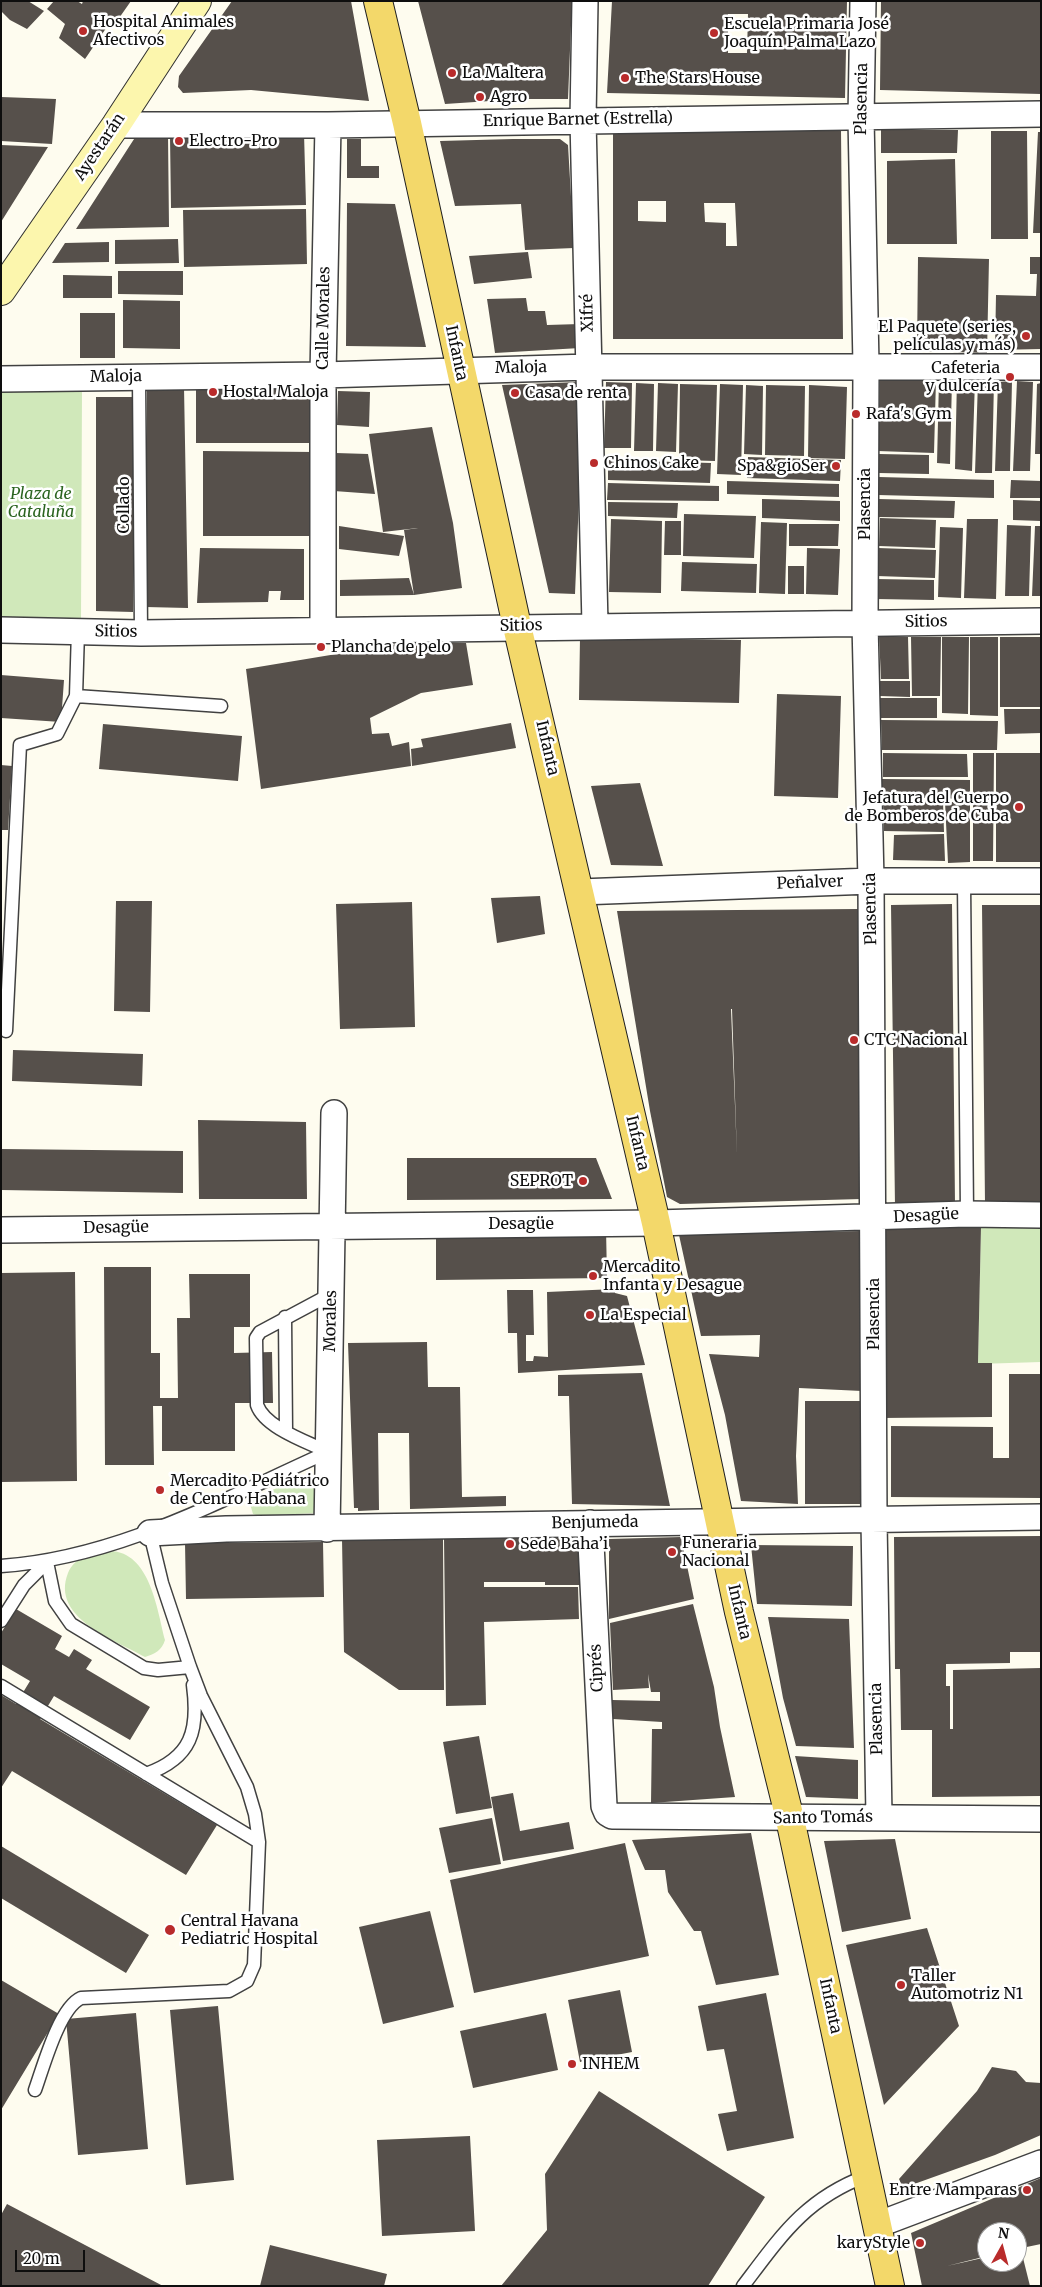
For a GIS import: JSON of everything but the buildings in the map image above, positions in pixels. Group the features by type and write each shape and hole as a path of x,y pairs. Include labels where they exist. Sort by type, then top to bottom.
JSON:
{"main road":[{"name":"Ayestarán","path":"1,291 116,125 197,1"},
{"name":"Infanta","path":"378,1 407,123 517,626 656,1223 739,1612 790,1819 890,2286"}],"street":[{"name":"Xifré","path":"585,1 583,120 595,625"},
{"name":"Plasencia","path":"863,1 861,118 866,365 865,623 871,881 874,1520 879,1817"},
{"name":"Enrique Barnet (Estrella)","path":"116,125 328,125 1041,114"},
{"name":"Calle Morales","path":"324,631 322,375 328,125"},
{"name":"Maloja","path":"1,378 322,375 589,367 866,365 1041,367"},
{"name":"Sitios","path":"1,630 141,633 517,626 1041,621"},
{"name":"Peñalver","path":"580,892 871,881 1041,881"},
{"name":"Morales","path":"327,1529 334,1113"},
{"name":"Desagüe","path":"1,1230 656,1223 967,1214 1041,1215"},
{"name":"Benjumeda","path":"150,1533 226,1528 327,1529 590,1523 1041,1517"},
{"name":"Ciprés","path":"590,1523 604,1806 607,1813"},
{"name":"Santo Tomás","path":"607,1813 612,1816 790,1819 879,1817 1041,1819"},
{"path":"877,2225 1041,2163"}],"lane":[{"name":"Collado","path":"139,377 141,633"},
{"path":"6,1031 20,745 58,734 76,696 78,631"},
{"path":"76,696 222,706"},
{"path":"964,882 967,1214"},
{"path":"328,1452 286,1432 260,1412 257,1405 254,1346 260,1332 331,1294"},
{"path":"285,1317 286,1432"},
{"path":"1,1566 46,1562 150,1533 328,1452"},
{"path":"34,2090 63,2018 76,2001 81,1998 229,1991 247,1981 252,1974 256,1953 259,1842 255,1814 247,1787 202,1696 190,1667 162,1583 150,1533"},
{"path":"1,1621 24,1585 46,1562"},
{"path":"46,1562 55,1601 70,1624 144,1668 158,1670 190,1667"},
{"path":"146,1774 174,1761 190,1740 195,1721 190,1667"},
{"path":"1,1686 259,1842"},
{"path":"743,2286 800,2215 840,2186 866,2176"}],"green space":[{"name":"Plaza de Cataluña","path":"1,387 82,388 81,621 1,619"},
{"path":"981,1227 1041,1228 1041,1362 978,1364"},
{"path":"293,1481 307,1483 314,1490 316,1494 315,1513 259,1516 253,1514 250,1504 254,1498"},
{"path":"110,1551 124,1554 134,1561 143,1571 150,1584 165,1640 160,1649 149,1656 145,1657 88,1626 68,1603 65,1589 71,1567 86,1556"}],"place":[{"name":"Hospital Animales Afectivos","path":"83,31"},
{"name":"Escuela Primaria José Joaquín Palma Lazo","path":"714,33"},
{"name":"La Maltera","path":"452,73"},
{"name":"The Stars House","path":"625,78"},
{"name":"Agro","path":"480,97"},
{"name":"Electro-Pro","path":"179,141"},
{"name":"El Paquete (series, películas y más)","path":"1026,336"},
{"name":"Cafeteria y dulcería","path":"1010,377"},
{"name":"Hostal Maloja","path":"213,392"},
{"name":"Casa de renta","path":"515,393"},
{"name":"Rafa's Gym","path":"856,414"},
{"name":"Chinos Cake","path":"594,463"},
{"name":"Spa&gioSer","path":"836,466"},
{"name":"Plancha de pelo","path":"321,647"},
{"name":"Jefatura del Cuerpo de Bomberos de Cuba","path":"1019,807"},
{"name":"CTC Nacional","path":"854,1040"},
{"name":"SEPROT","path":"583,1181"},
{"name":"Mercadito Infanta y Desague","path":"593,1276"},
{"name":"La Especial","path":"590,1315"},
{"name":"Mercadito Pediátrico de Centro Habana","path":"160,1490"},
{"name":"Sede Baha’i","path":"510,1544"},
{"name":"Funeraria Nacional","path":"672,1552"},
{"name":"Central Havana Pediatric Hospital","path":"170,1930"},
{"name":"Taller Automotriz N1","path":"901,1985"},
{"name":"INHEM","path":"572,2064"},
{"name":"Entre Mamparas","path":"1027,2190"},
{"name":"karyStyle","path":"920,2243"}]}
